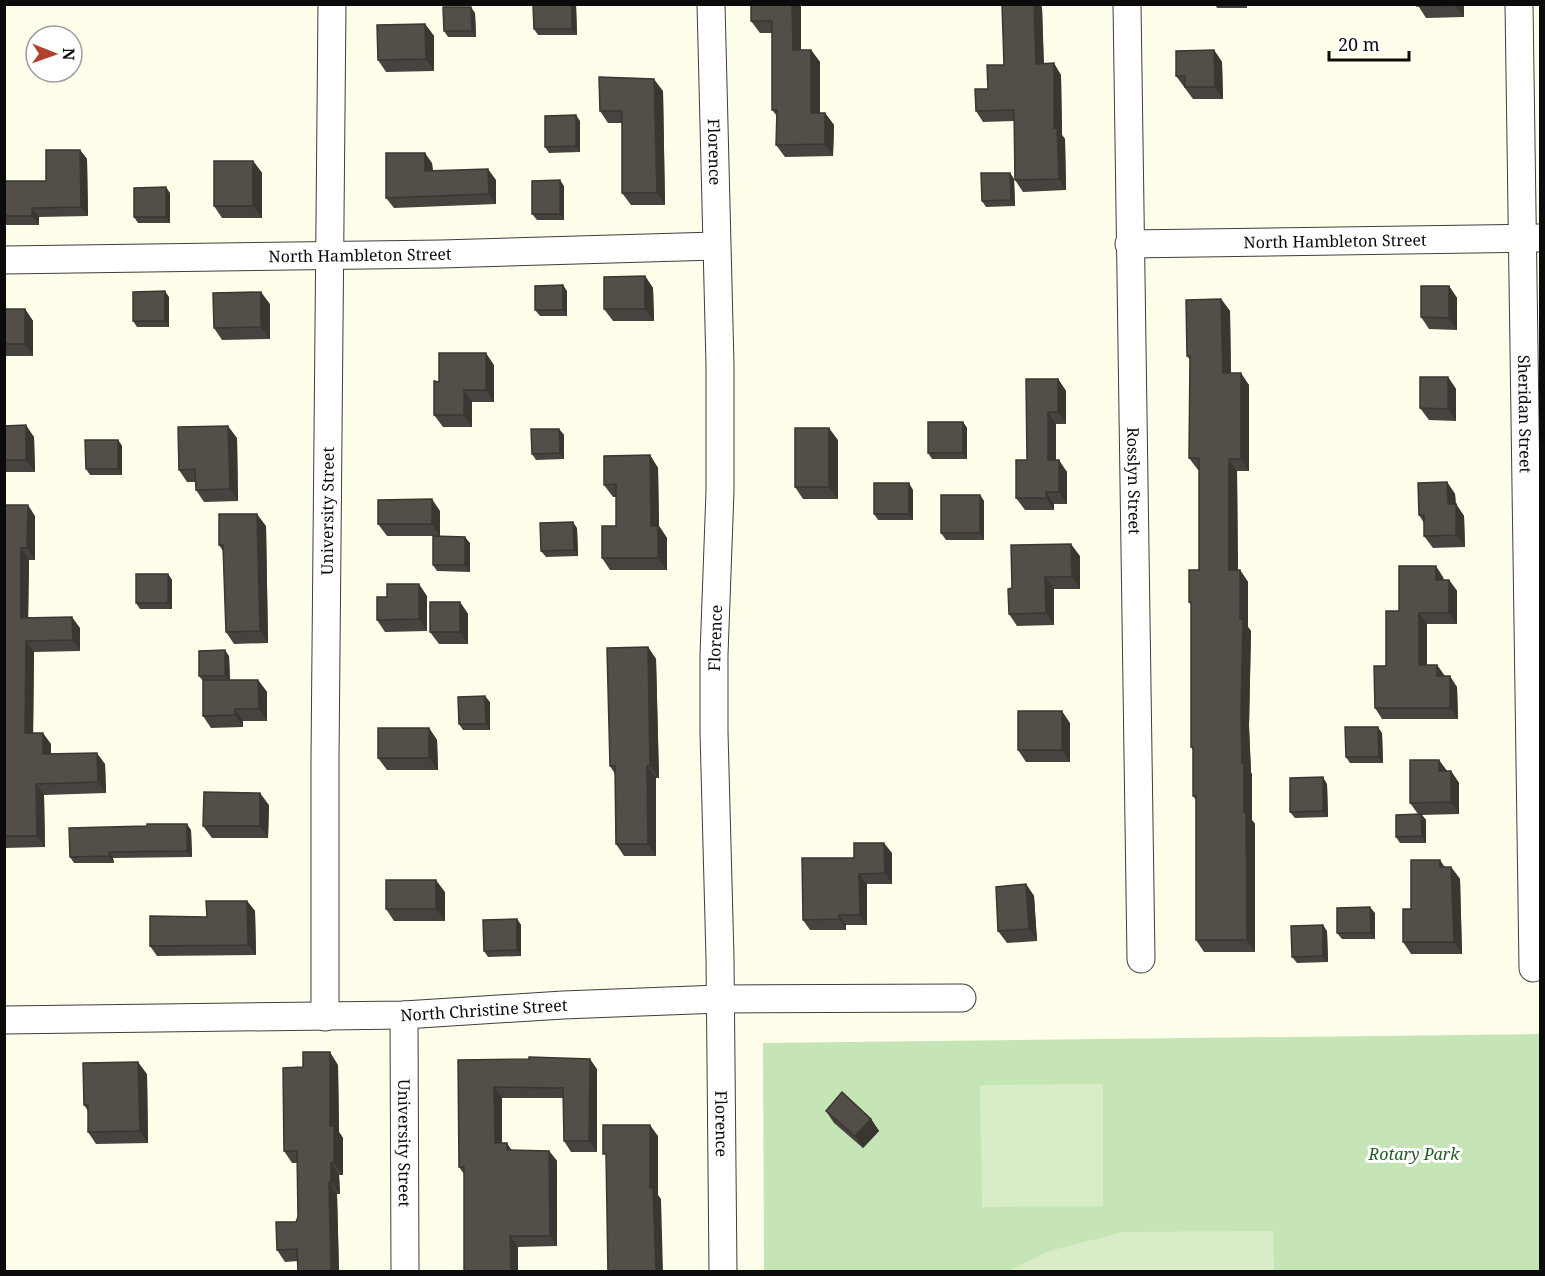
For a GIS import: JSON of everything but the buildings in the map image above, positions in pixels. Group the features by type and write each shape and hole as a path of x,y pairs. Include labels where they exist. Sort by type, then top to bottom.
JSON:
{"street":[{"name":"University Street","path":"325,1017 332,4"},
{"name":"Florence","path":"711,4 720,366 720,491 714,655 714,732 723,1272"},
{"name":"Rosslyn Street","path":"1127,4 1141,958"},
{"name":"Sheridan Street","path":"1519,4 1532,238 1533,968"},
{"name":"North Hambleton Street","path":"1130,244 1532,238"},
{"name":"North Hambleton Street","path":"4,260 441,254 716,246"},
{"name":"North Christine Street","path":"4,1020 404,1015 563,1005 720,999 962,998"},
{"name":"University Street","path":"404,1015 405,1272"}],"green space":[{"name":"Rotary Park","path":"1540,1034 1540,1271 764,1271 763,1043"},
{"path":"1103,1084 1103,1206 982,1207 980,1085"},
{"path":"1273,1231 1274,1271 1009,1271 1049,1251 1124,1232"}]}
